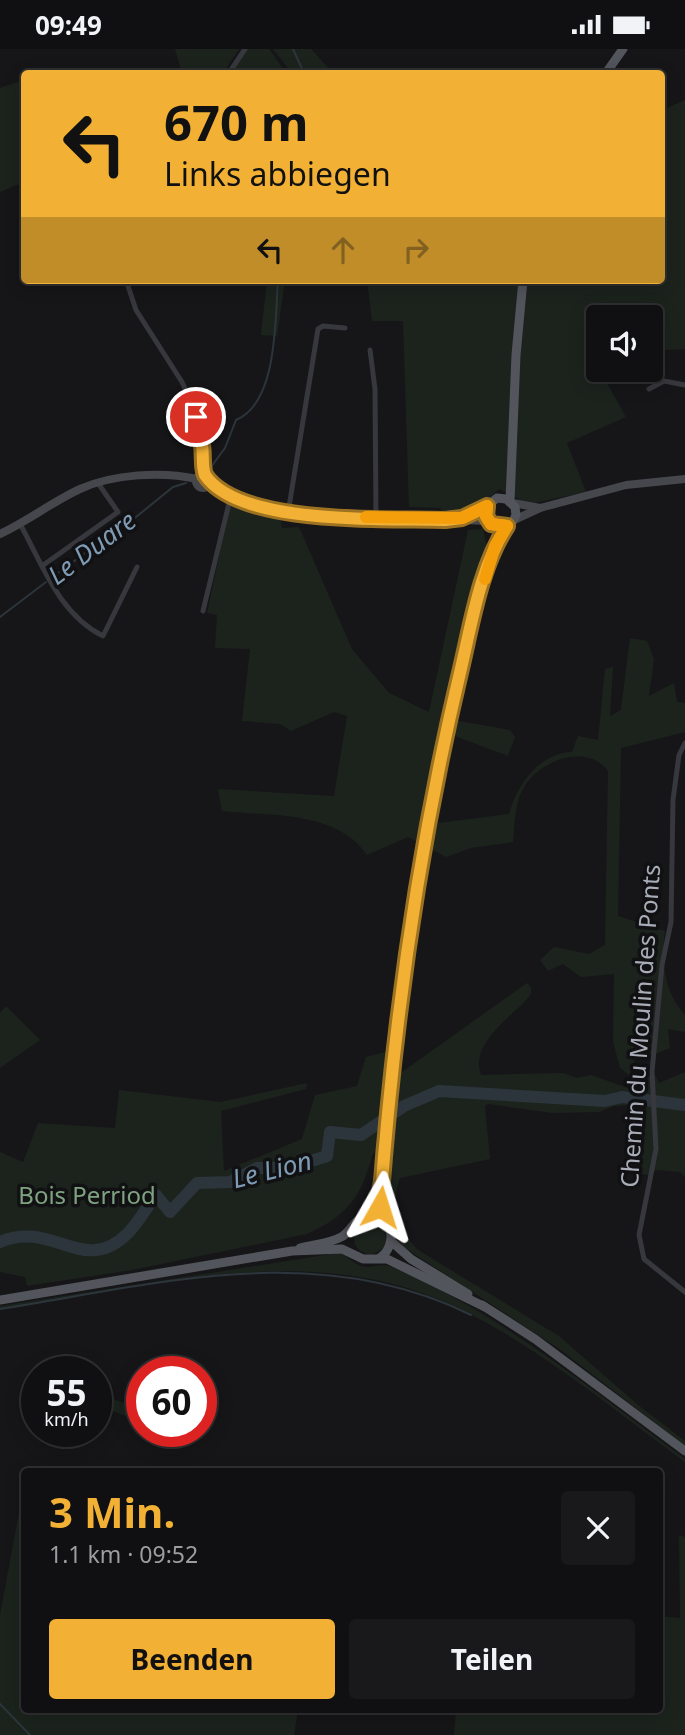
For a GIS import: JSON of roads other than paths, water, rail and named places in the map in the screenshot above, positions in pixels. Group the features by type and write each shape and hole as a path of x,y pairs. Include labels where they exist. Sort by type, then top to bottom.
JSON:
{"main road":[{"path":"608,70 623,49"},
{"path":"506,500 523,284"},
{"path":"495,546 487,506 506,500"},
{"path":"380,1258 391,1242 391,1233 380,1207 383,1155 419,883 463,663 495,546 511,523 516,510 506,500"},
{"path":"492,523 511,523"},
{"path":"0,1300 292,1251 337,1239 363,1217 375,1192 383,1155"},
{"path":"363,1217 372,1216 384,1221"},
{"path":"349,1231 349,1243 353,1252"},
{"path":"391,1242 411,1259 554,1353 685,1451"},
{"path":"292,1251 336,1248 353,1252 363,1259 380,1258 485,1307"}],"street":[{"path":"231,70 245,49"},
{"path":"127,284 136,310 182,382 192,404 203,440 202,488 210,483 255,507 288,513 462,518 492,523"},
{"path":"288,513 318,328 345,328"},
{"path":"370,350 374,389 376,517"},
{"path":"649,389 664,381 685,386"},
{"path":"0,534 73,493 97,483 160,476 201,477"},
{"path":"511,523 540,509 626,485 685,479"},
{"path":"42,566 118,512 97,483"},
{"path":"203,611 231,495"},
{"path":"506,500 540,509"},
{"path":"462,518 487,506"},
{"path":"20,524 52,586 82,624 103,636 137,567"},
{"name":"Chemin du Moulin des Ponts","path":"685,743 679,755 673,800 671,922 662,965 652,1072 656,1149 639,1243 649,1265 685,1292"}],"waterway":[{"name":"Le Duare","path":"293,49 303,70"},
{"name":"Le Duare","path":"211,467 225,448 236,420 250,411 267,378 272,358 278,284"},
{"name":"Le Duare","path":"51,578 88,551 99,547 173,487 186,483"},
{"name":"Le Duare","path":"0,617 46,582"},
{"name":"Le Lion","path":"0,1242 19,1237 36,1237 81,1249 96,1250 111,1246 131,1230 156,1195 170,1212 197,1183 230,1182 257,1168 289,1168 327,1156 330,1132 361,1135 404,1106 439,1091 605,1101 622,1097 685,1105"},
{"path":"0,1309 179,1280 238,1274 296,1273 355,1278 413,1292 471,1315"},
{"path":"0,1704 30,1735"}],"park label":[{"name":"Bois Perriod","path":"87,1196"}]}
